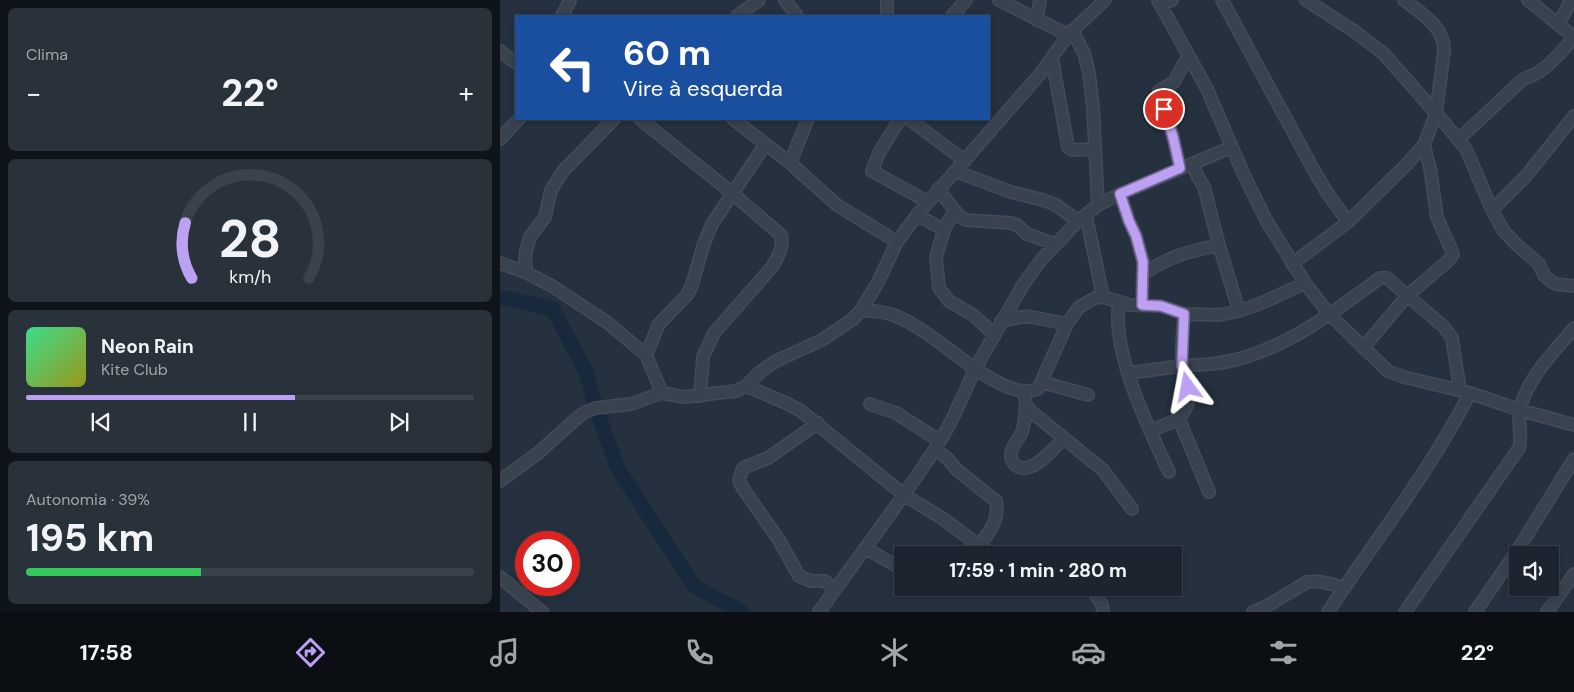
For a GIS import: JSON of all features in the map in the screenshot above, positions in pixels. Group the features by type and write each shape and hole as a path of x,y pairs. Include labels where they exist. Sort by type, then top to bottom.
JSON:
{"street":[{"path":"562,15 570,0"},
{"path":"785,0 794,15"},
{"path":"887,0 887,15"},
{"path":"953,15 966,0"},
{"path":"999,0 1037,20 1070,33 1084,53 1089,73 1098,205"},
{"path":"1037,20 1040,0"},
{"path":"500,481 537,454 585,412 596,408 631,404 662,393 684,397 731,392 746,386 760,372 776,362 822,340 853,319 861,310 877,284 897,242 917,215 1052,58 1070,33 1105,0"},
{"path":"1172,0 1158,2 1206,89 1266,220 1292,264 1329,314 1388,371 1574,425"},
{"path":"1222,0 1230,5 1312,167 1348,222"},
{"path":"1306,0 1354,31 1383,53 1459,139 1469,156 1492,210 1503,230 1539,264 1544,275 1556,284 1574,286"},
{"path":"1292,264 1348,222 1407,164 1424,144 1436,112 1444,51 1442,36 1438,28 1404,0"},
{"path":"1459,139 1479,118 1487,114 1525,78 1534,75 1556,60 1574,37 1528,0"},
{"path":"1558,24 1571,0"},
{"path":"738,15 755,2"},
{"path":"1180,168 1159,91 1174,82 1188,56"},
{"path":"1052,58 1068,147 1072,150 1095,149"},
{"path":"1492,210 1527,175 1574,116"},
{"path":"502,133 518,120"},
{"path":"527,273 525,261 530,237 545,217 551,190 563,171 613,120"},
{"path":"641,120 732,193 780,235 782,244 772,267 719,326 708,344 703,356 700,396"},
{"path":"734,120 790,163 836,204 897,242"},
{"path":"790,163 808,120"},
{"path":"899,120 879,153 872,171 928,202"},
{"path":"910,120 965,161"},
{"path":"1363,348 1407,296 1449,260 1453,254 1437,217 1430,168 1424,144"},
{"path":"646,355 659,324 687,295 709,231 765,145"},
{"path":"818,612 904,495 937,445 954,416 975,369 1023,285 1055,244 1098,205 1232,147"},
{"path":"1192,164 1204,187 1239,311"},
{"path":"955,171 1011,192 1056,204 1082,218 1103,297"},
{"path":"938,189 960,217 971,221 1011,223 1017,225 1027,234 1055,244"},
{"path":"1120,194 1140,246 1143,274 1142,305"},
{"path":"954,211 944,230 936,257 940,288 949,301 973,315 995,335"},
{"path":"917,215 944,230"},
{"path":"1143,274 1176,255 1219,245"},
{"path":"500,263 527,273 552,286 608,323 646,355 662,393"},
{"path":"1128,374 1182,366 1217,364 1261,352 1329,314 1383,277 1387,278 1439,322 1452,338 1465,392 1457,419 1411,494 1375,542 1328,612"},
{"path":"861,310 881,312 903,320 998,383 1024,392 1038,388 1067,324 1079,307 1088,300 1103,297 1130,305 1161,306 1184,314 1219,315 1239,311 1305,283"},
{"path":"1119,302 1119,334 1128,374 1137,401 1169,472"},
{"path":"1150,430 1179,419 1187,406 1189,397 1188,387 1182,366 1184,314"},
{"path":"982,324 1027,316 1067,324"},
{"path":"1404,612 1519,448 1521,441 1520,410 1534,376 1574,328"},
{"path":"1042,382 1088,395"},
{"path":"746,386 786,402 801,411 904,495 942,518 979,546 995,522 996,501 958,470 937,445 896,414 870,404"},
{"path":"1024,392 1026,405 1024,425 1011,452 1012,462 1018,467 1031,468 1064,438"},
{"path":"1026,405 1038,418 1103,470 1132,509"},
{"path":"1179,419 1209,492"},
{"path":"818,423 768,458 743,468 739,480 779,540 799,576 811,581 825,581 834,590"},
{"path":"1476,612 1517,551 1574,459"},
{"path":"865,548 894,564"},
{"path":"1547,612 1574,574"},
{"path":"500,577 542,612"},
{"path":"1252,612 1307,582 1323,582 1344,588"},
{"path":"1096,596 1102,605 1103,612"}],"waterway":[{"path":"500,297 553,309 586,372 596,408 617,467 694,586 742,612"}],"route":[{"path":"1164,109 1180,168 1120,194 1140,246 1143,262 1142,305 1161,306 1184,314 1182,366 1188,387"}]}
